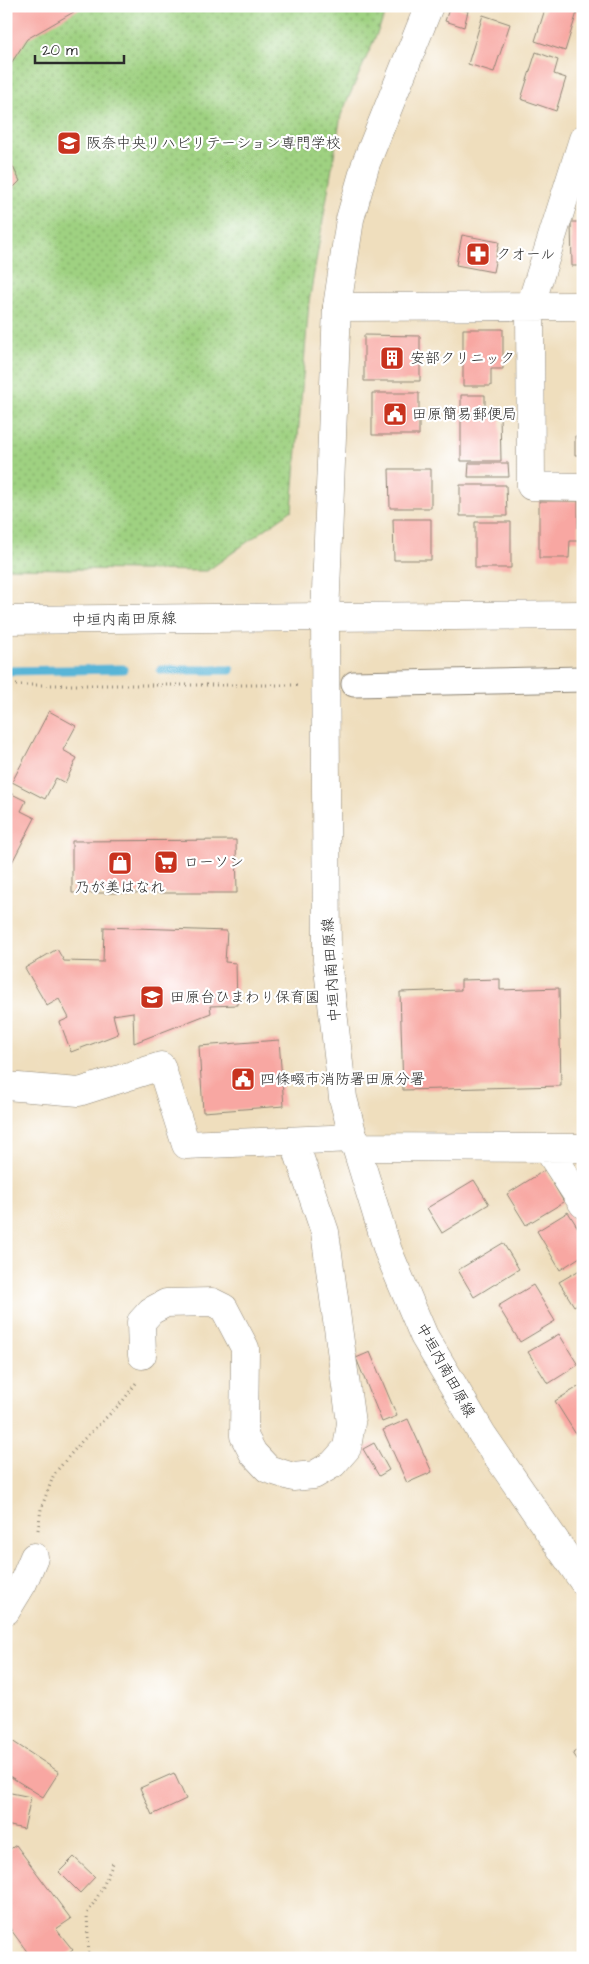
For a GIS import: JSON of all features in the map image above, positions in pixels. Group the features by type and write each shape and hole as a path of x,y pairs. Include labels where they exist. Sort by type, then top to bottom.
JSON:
{"street":[{"path":"429,6 366,163 350,219 337,307 325,617 583,615"},
{"path":"583,139 530,306 531,486 583,487"},
{"path":"337,307 583,306"},
{"name":"中垣内南田原線","path":"6,620 325,617 327,960 343,1098 388,1251 424,1336 482,1434 583,1581"},
{"path":"354,684 583,679"},
{"path":"6,1086 79,1092 161,1066 186,1145 294,1141 583,1148"},
{"path":"142,1356 141,1322 151,1311 166,1303 212,1302 224,1308 244,1348 244,1436 252,1453 268,1469 293,1477 314,1475 333,1464 347,1448 351,1423 325,1232 294,1141"},
{"path":"547,1148 583,1204"},
{"path":"6,1611 23,1583 34,1557"}],"path":[{"path":"6,685 299,685"},
{"path":"34,1557 41,1509 54,1474 82,1441 122,1402 137,1382 142,1356"},
{"path":"89,1958 87,1914 102,1889 113,1863"}],"green space":[{"path":"6,6 389,6 341,115 309,302 292,510 207,571 6,568"}],"building":[{"path":"6,6 84,6 27,39 6,75"},
{"path":"450,6 468,11 464,27 445,21"},
{"path":"546,6 579,6 565,51 535,41"},
{"path":"483,15 510,24 494,72 468,64"},
{"path":"536,52 558,60 554,74 566,78 556,111 521,99"},
{"path":"6,153 20,181 6,195"},
{"path":"571,222 583,222 583,266 572,266"},
{"name":"クオール","path":"462,235 499,242 493,272 456,265"},
{"path":"463,329 503,329 503,369 491,369 491,386 463,386"},
{"name":"安部クリニック","path":"364,335 420,336 420,381 364,381"},
{"name":"田原簡易郵便局","path":"372,393 419,393 419,435 372,435"},
{"path":"461,395 485,395 485,414 500,414 501,461 461,461"},
{"path":"575,436 583,436 583,455 575,455"},
{"path":"469,463 508,463 509,477 468,477"},
{"path":"389,469 431,469 431,508 390,508"},
{"path":"460,485 506,485 507,516 460,516"},
{"path":"539,501 578,501 578,541 570,541 569,558 539,558"},
{"path":"393,519 431,519 431,560 394,560"},
{"path":"475,522 511,522 511,568 475,568"},
{"path":"49,711 76,726 63,750 77,758 65,783 56,778 45,799 12,782"},
{"path":"6,791 26,801 21,811 35,818 6,874"},
{"path":"236,840 237,893 72,893 72,841"},
{"path":"104,927 227,931 225,962 236,963 237,1005 210,1006 211,1013 134,1043 133,1012 113,1015 118,1034 71,1052 60,1022 69,1018 59,999 47,1006 25,968 57,949 64,961 103,962"},
{"path":"500,979 500,990 559,988 561,1086 403,1090 400,992 461,990 461,980"},
{"path":"279,1040 284,1106 203,1112 199,1046"},
{"path":"545,1170 564,1202 526,1225 507,1194"},
{"path":"474,1180 489,1204 442,1233 427,1208"},
{"path":"568,1212 583,1236 583,1255 560,1270 537,1231"},
{"path":"503,1243 519,1269 474,1297 458,1270"},
{"path":"583,1268 583,1301 574,1306 559,1282"},
{"path":"533,1285 555,1321 520,1342 498,1306"},
{"path":"559,1334 578,1365 548,1384 528,1352"},
{"path":"370,1352 397,1416 382,1422 356,1358"},
{"path":"583,1384 583,1432 577,1436 555,1401"},
{"path":"408,1419 432,1472 407,1483 383,1430"},
{"path":"374,1443 389,1470 379,1476 363,1449"},
{"path":"6,1737 59,1772 43,1797 6,1774"},
{"path":"583,1746 583,1768 573,1753"},
{"path":"174,1773 186,1799 152,1815 140,1788"},
{"path":"6,1792 31,1797 24,1829 6,1825"},
{"path":"16,1845 71,1919 56,1929 73,1950 63,1958 21,1958 28,1953 6,1923 6,1852"},
{"path":"74,1857 95,1877 80,1893 59,1872"}],"waterway":[{"path":"6,671 123,669"},
{"path":"161,670 230,670"}],"place":[{"name":"阪奈中央リハビリテーション専門学校","path":"69,143"},
{"name":"クオール","path":"478,254"},
{"name":"安部クリニック","path":"392,358"},
{"name":"田原簡易郵便局","path":"395,414"},
{"name":"ローソン","path":"166,862"},
{"name":"乃が美はなれ","path":"120,863"},
{"name":"田原台ひまわり保育園","path":"152,997"},
{"name":"四條畷市消防署田原分署","path":"243,1079"}]}
